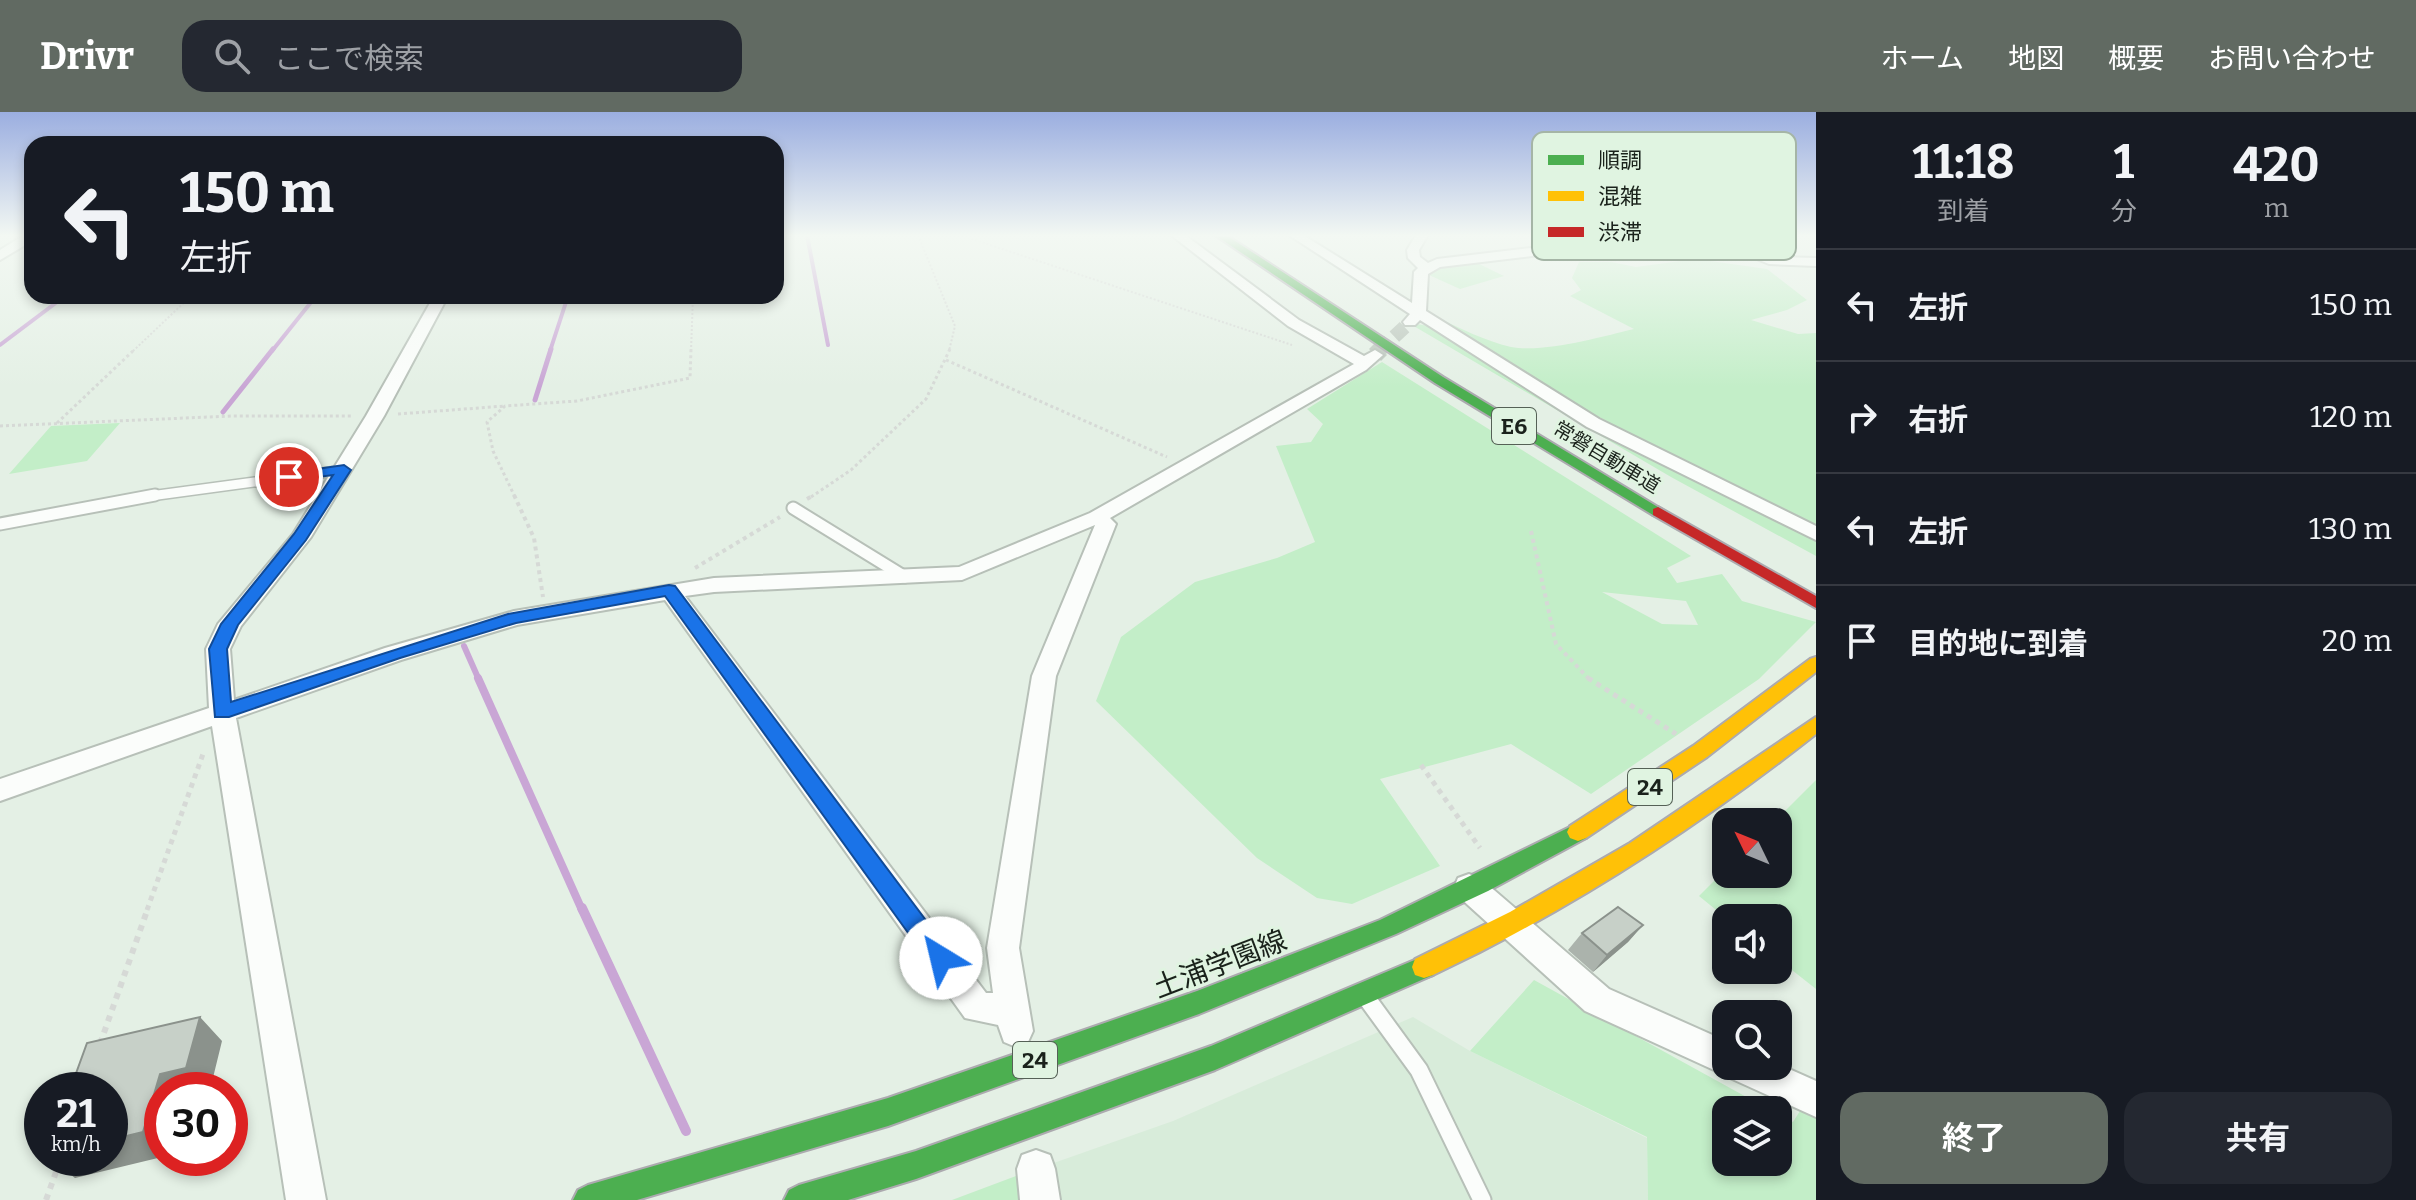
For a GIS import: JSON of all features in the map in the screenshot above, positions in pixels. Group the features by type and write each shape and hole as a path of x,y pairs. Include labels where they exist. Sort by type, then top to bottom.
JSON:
{"main road":[{"name":"常磐自動車道","path":"1295,286 1545,445 1816,603"},
{"path":"1330,286 1421,344"},
{"name":"土浦学園線","path":"588,1200 887,1112 1190,1006 1321,955 1484,879 1625,804 1774,699 1816,663"},
{"name":"24","path":"799,1200 916,1165 1215,1057 1363,995 1511,924 1660,837 1743,782 1816,724"}],"street":[{"path":"0,790 407,650 544,611 714,585 962,573 1097,517 1370,359 1332,347 1244,286"},
{"path":"1369,286 1414,317 1593,423 1816,534"},
{"path":"1414,317 1418,286"},
{"path":"306,1200 222,712 218,649 230,624 301,537 344,470 437,304"},
{"path":"669,590 977,1007 1013,1021 1003,948 1044,676 1106,524 1097,517"},
{"path":"1484,879 1511,924 1597,1000 1712,1052"},
{"path":"1774,1080 1816,1099"}],"lane":[{"path":"0,524 152,495 344,470"},
{"path":"793,508 905,577"},
{"path":"1363,995 1381,1015 1428,1084 1482,1200"}],"path":[{"path":"669,590 680,577 851,470 926,399 946,360 955,326 939,286"},
{"path":"1114,286 1300,347"},
{"path":"57,423 183,304"},
{"path":"0,426 232,416 375,416 577,401 638,391 690,378 693,304"},
{"path":"946,360 1187,466"},
{"path":"505,406 487,422 488,443 530,528 540,563 544,611"},
{"path":"1531,531 1556,644 1565,658 1588,677 1702,751"},
{"path":"100,1046 192,779 222,712"},
{"path":"1421,765 1484,879"},
{"path":"46,1200 55,1176"}],"shaded area":[{"path":"1413,1017 1470,1051 1647,1138 1648,1200 1054,1200 1048,1165 1173,1121"}],"green space":[{"path":"1578,286 1789,286 1807,300 1787,310 1751,320 1798,334 1816,333 1816,526 1574,404 1436,317 1482,338 1525,348 1556,346 1634,329 1570,296 1581,290"},
{"path":"1412,325 1430,326 1582,421 1816,537 1816,556 1671,477"},
{"path":"1382,362 1691,556 1667,568 1677,583 1722,574 1742,601 1816,622 1759,679 1591,794 1511,744 1380,779 1440,866 1352,904 1317,898 1257,858 1096,701 1121,637 1195,582 1277,558 1315,542 1276,446 1311,442 1323,424 1307,409","holes":["1602,592 1686,601 1698,625 1662,624"]},
{"path":"120,423 87,461 9,474 51,426"},
{"path":"1816,780 1816,989 1792,970 1792,904 1712,904 1712,907 1699,896 1712,883 1712,888 1792,888 1792,808 1788,808"},
{"path":"1534,980 1745,1096 1712,1096 1712,1176 1792,1176 1792,1121 1816,1086 1816,1200 1648,1200 1647,1137 1470,1051"},
{"path":"1021,1174 1022,1200 952,1200"}],"building":[{"path":"1618,907 1643,925 1607,955 1582,933"},
{"path":"200,1017 186,1068 144,1072 144,1129 143,1132 128,1136 128,1072 77,1072 87,1043"}],"waterway":[{"path":"817,286 828,345"},
{"path":"0,345 54,304"},
{"path":"272,351 310,304"},
{"path":"550,351 565,304"},
{"path":"223,412 273,349"},
{"path":"535,400 551,349"},
{"path":"464,646 479,680"},
{"path":"478,678 582,910"},
{"path":"582,908 686,1131"}],"tunnel":[{"path":"1379,351 1409,323"},
{"path":"1375,355 1379,351"}],"traffic: fast":[{"path":"1297,286 1439,380 1658,512"},
{"path":"588,1200 888,1112 1199,1002 1388,927 1480,884 1578,832"},
{"path":"799,1200 916,1165 1215,1057 1424,967"}],"traffic: slow":[{"path":"1578,832 1700,752 1816,663"},
{"path":"1424,967 1519,919 1637,849 1728,790 1816,724"}],"traffic: jam":[{"path":"1658,512 1816,603"}],"route":[{"path":"289,477 344,470 301,537 230,624 218,649 222,712 477,628 544,611 669,590 941,958"}]}
